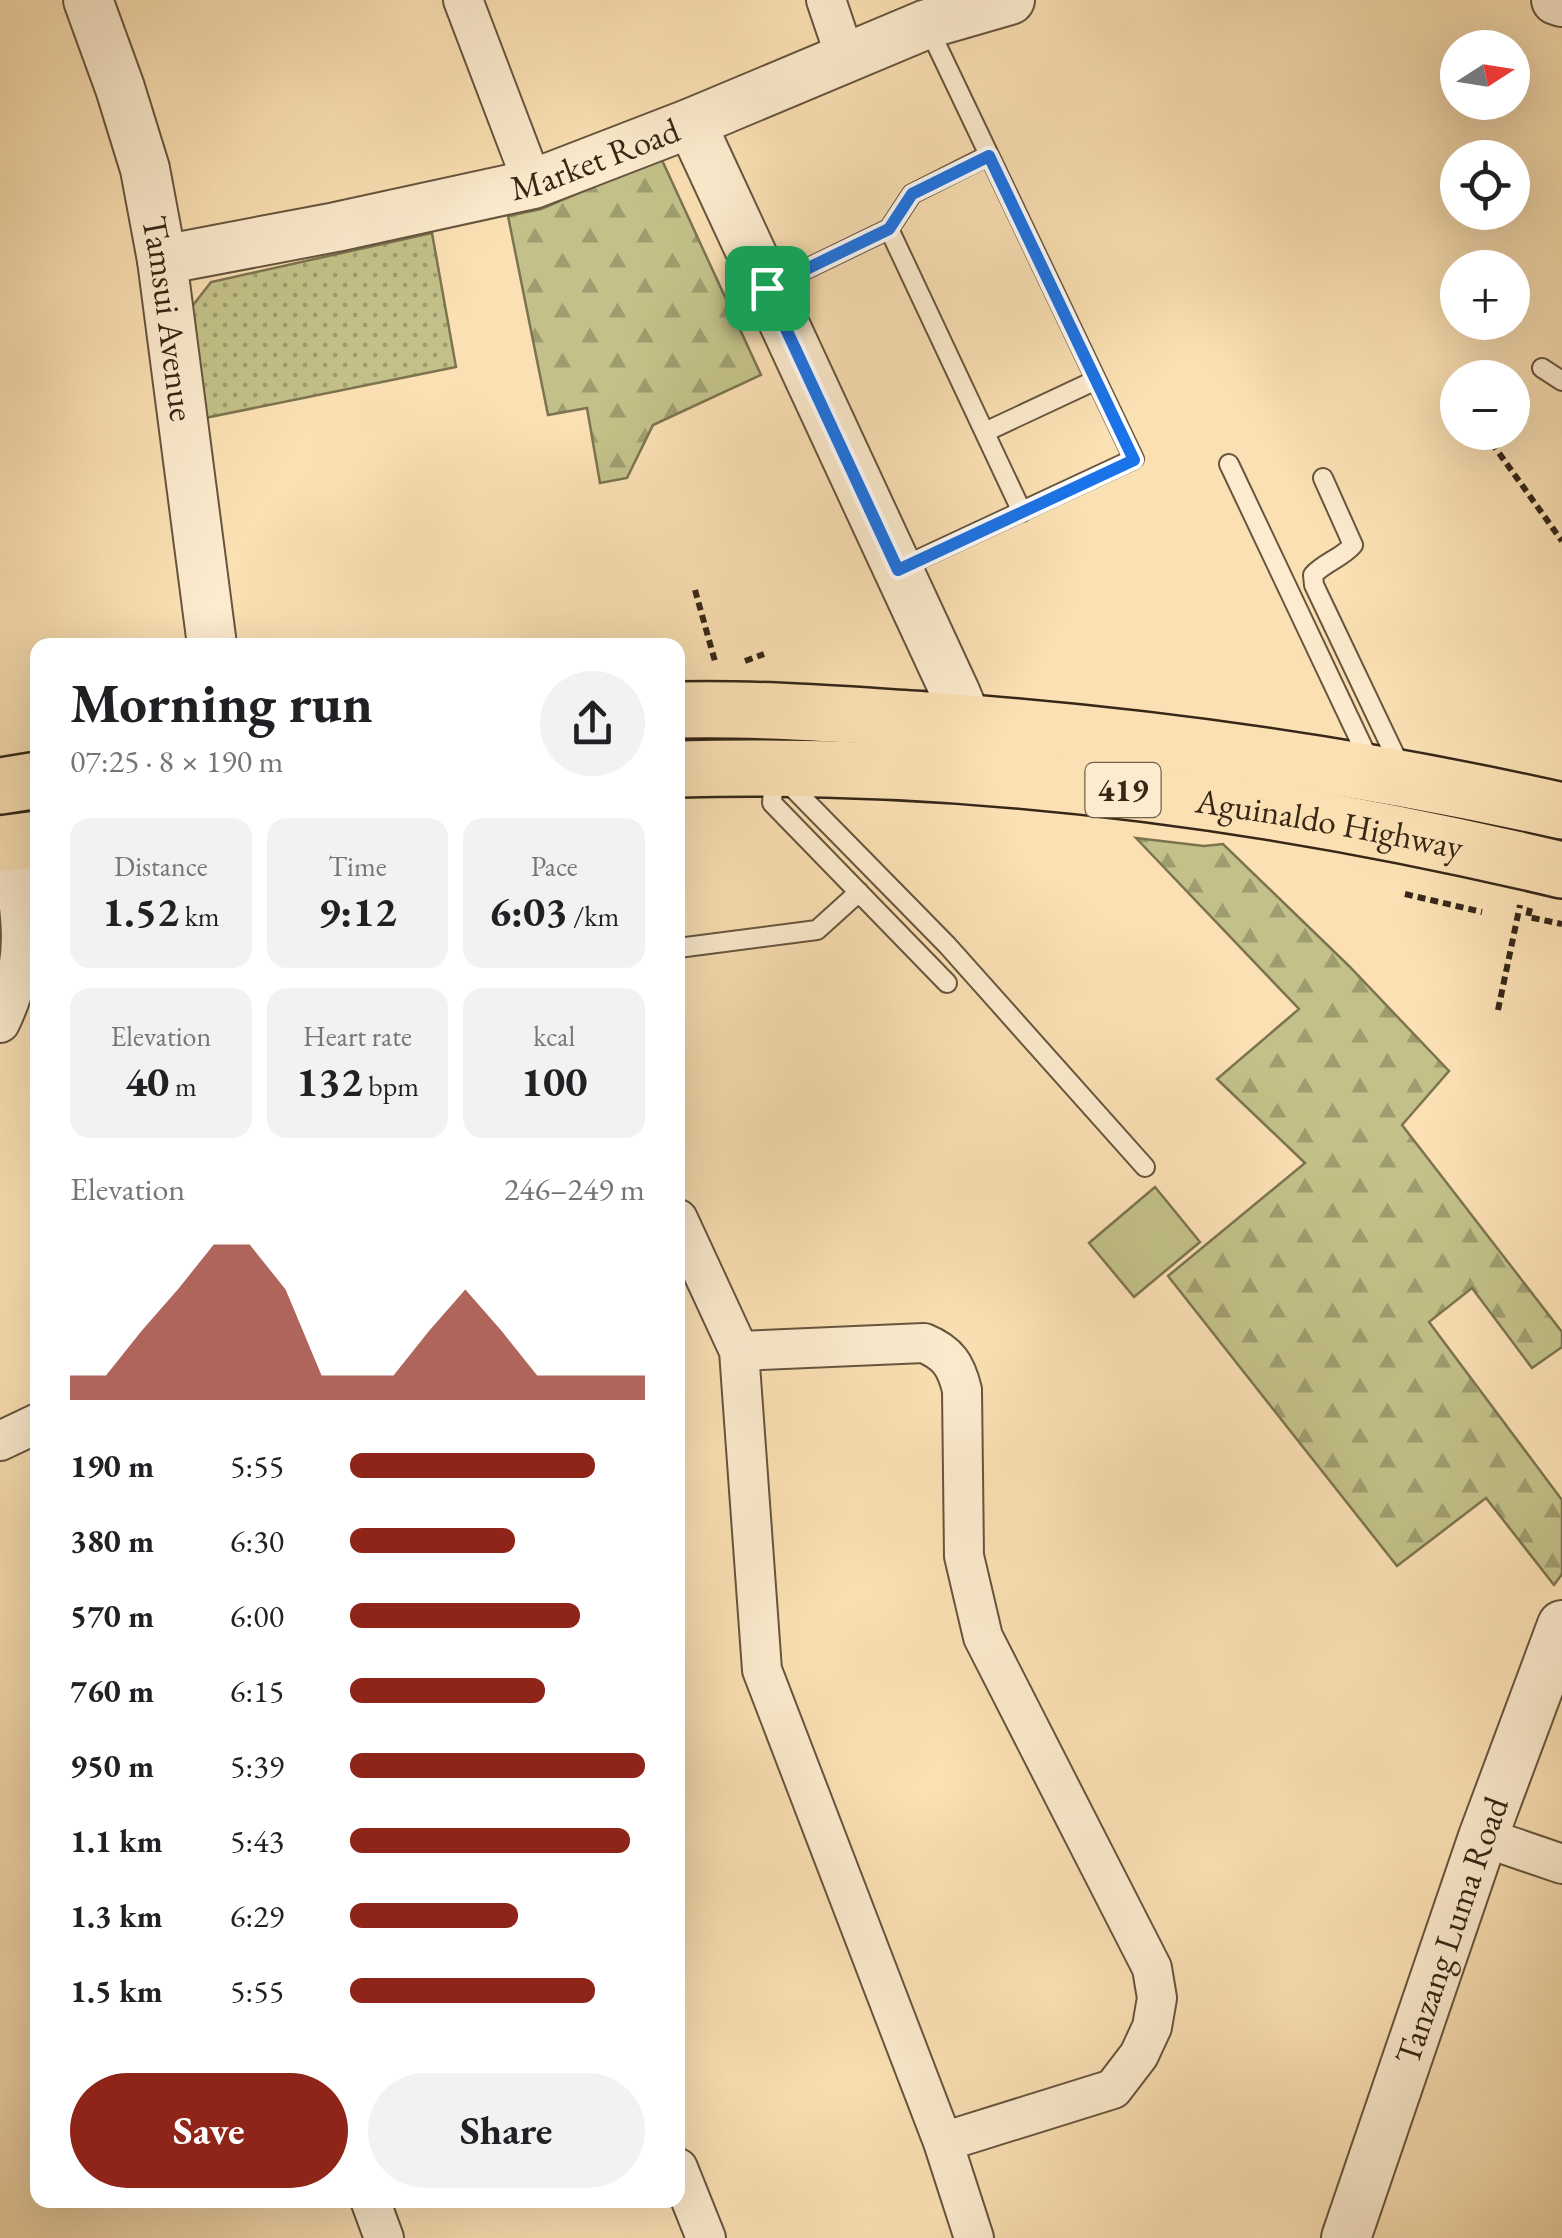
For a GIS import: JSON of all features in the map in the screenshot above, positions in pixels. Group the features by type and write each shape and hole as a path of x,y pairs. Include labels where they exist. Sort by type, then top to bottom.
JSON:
{"highway":[{"name":"Aguinaldo Highway","path":"685,710 969,723 1128,736 1390,774 1562,811"},
{"name":"Aguinaldo Highway","path":"685,769 774,768 989,777 1118,789 1392,832 1562,870"},
{"path":"0,786 30,781"}],"street":[{"name":"Tamsui Avenue","path":"88,0 144,169 162,260 211,638"},
{"path":"463,0 532,184"},
{"path":"826,0 846,59"},
{"name":"Market Road","path":"162,260 532,184 691,124 927,24 1010,0"},
{"path":"691,124 969,723 989,777"},
{"path":"0,1023 12,1000 23,944 15,842"},
{"path":"685,1234 738,1351 762,1670 943,2142 974,2238"},
{"path":"738,1351 924,1343 944,1351 956,1368 962,1390 964,1556 983,1637 1152,1968 1157,1998 1152,2027 1139,2055 1113,2089 943,2142"},
{"path":"0,1441 30,1426"},
{"name":"Tanzang Luma Road","path":"1346,2238 1483,1837 1562,1626"},
{"path":"1483,1837 1562,1864"},
{"path":"685,2186 706,2238"},
{"path":"373,2208 384,2238"}],"lane":[{"path":"898,570 1134,460 927,24"},
{"path":"767,288 889,229 912,194 989,156"},
{"path":"889,229 1022,512"},
{"path":"1542,368 1562,380"},
{"path":"984,432 1096,380"},
{"path":"1229,464 1390,774"},
{"path":"1323,478 1353,544 1347,552 1320,566 1313,574 1314,585 1390,774"},
{"path":"774,768 772,802 947,983"},
{"path":"774,768 947,946 1145,1168"},
{"path":"685,947 817,930 859,892"}],"path":[{"path":"1497,450 1562,541"},
{"path":"695,590 717,668"},
{"path":"1404,898 1405,894 1482,911"},
{"path":"1529,912 1528,917 1547,924 1562,924"},
{"path":"1498,1010 1516,923"}],"green space":[{"path":"661,158 761,375 653,425 627,478 600,483 587,408 548,415 508,216 541,209"},
{"path":"432,233 456,367 205,418 190,309 211,282"},
{"path":"1136,838 1204,846 1223,844 1349,966 1449,1071 1402,1125 1562,1332 1562,1347 1532,1368 1472,1288 1429,1322 1562,1500 1562,1574 1554,1585 1486,1498 1397,1566 1168,1276 1305,1163 1217,1079 1299,1009"},
{"path":"1155,1187 1200,1242 1134,1297 1089,1243"}],"route":[{"path":"989,156 1134,460 898,570 767,288 889,229 912,194 989,156"}]}
